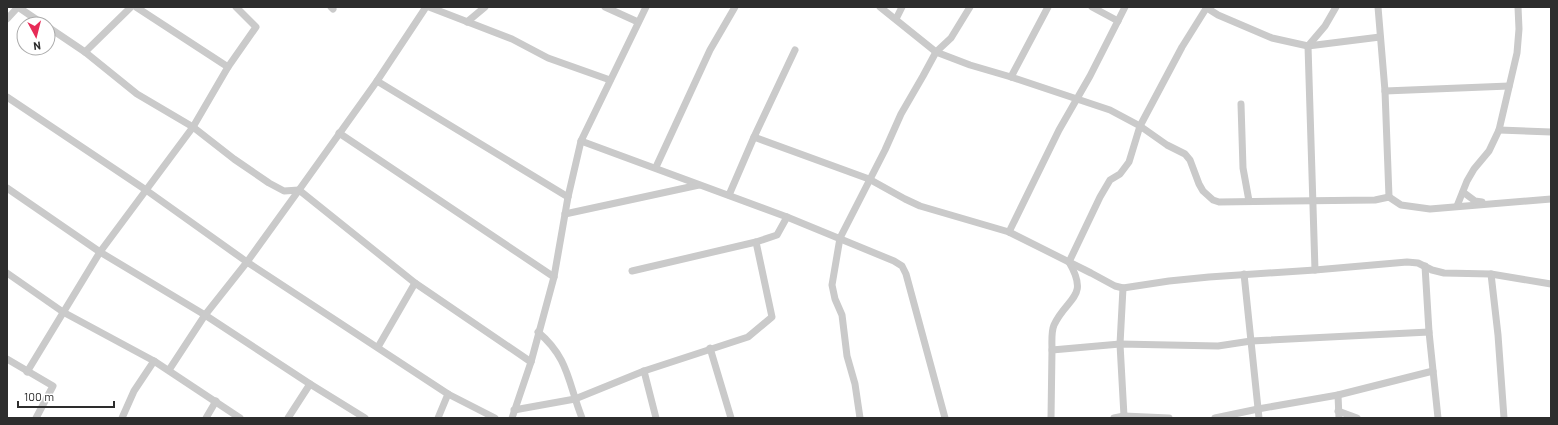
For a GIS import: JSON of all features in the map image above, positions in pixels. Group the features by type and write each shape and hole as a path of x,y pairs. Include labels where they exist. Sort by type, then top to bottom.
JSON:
{"street":[{"path":"7,19 18,7 31,16"},
{"path":"85,52 131,7"},
{"path":"136,7 228,68"},
{"path":"27,372 100,252 193,127 228,68 256,27 236,7"},
{"path":"168,370 205,315 247,262 377,81 428,7 512,39 548,58 610,80"},
{"path":"467,22 485,7"},
{"path":"605,7 638,22"},
{"path":"512,418 531,362 554,276 568,197 581,141 646,7"},
{"path":"656,167 710,50 735,7"},
{"path":"880,7 936,52 970,65 1078,98 1110,110 1140,126 1167,145 1185,154 1190,160 1203,191 1213,200 1219,202 1375,200 1389,197 1401,205 1430,209 1486,203 1551,199"},
{"path":"896,19 902,7"},
{"path":"860,418 855,384 847,356 842,315 835,299 832,286 840,238 902,114 936,52 951,38 970,7"},
{"path":"1010,77 1048,7"},
{"path":"1092,7 1118,21"},
{"path":"1009,232 1059,130 1078,98 1125,7"},
{"path":"1069,262 1100,197 1110,180 1120,174 1129,162 1140,126 1182,47 1207,7 1218,15 1272,38 1308,46 1380,37"},
{"path":"1315,270 1308,46 1333,15 1336,7"},
{"path":"1378,7 1385,91 1389,197"},
{"path":"1457,206 1466,181 1489,151 1499,130 1517,54 1519,29 1518,7"},
{"path":"56,32 85,52 137,94 193,127 234,159 269,183 284,191 299,190 415,283 531,362"},
{"path":"729,195 754,137 795,50"},
{"path":"377,81 568,197"},
{"path":"1385,91 1509,86"},
{"path":"7,97 146,190 247,262 448,394 496,418"},
{"path":"1240,104 1244,168 1249,201"},
{"path":"1499,130 1551,132"},
{"path":"339,133 554,276"},
{"path":"754,137 869,179 920,206 1009,232 1115,286 1123,288 1169,281 1244,274 1315,270 1407,262 1418,263 1432,270 1444,273 1491,274 1551,285"},
{"path":"581,141 656,167 787,217 894,261 902,266 906,274 945,418"},
{"path":"565,214 699,184"},
{"path":"7,188 100,252 205,315 365,418"},
{"path":"1463,192 1475,201 1486,203"},
{"path":"632,271 756,242 777,234 787,217"},
{"path":"514,410 575,399 644,371 710,348 748,337 772,316 756,242"},
{"path":"1051,418 1052,350 1054,326 1075,297 1077,289 1076,274 1069,262"},
{"path":"1425,266 1429,332 1438,418"},
{"path":"7,272 64,312 154,361 240,418"},
{"path":"1244,274 1259,418"},
{"path":"1491,274 1499,343 1504,418"},
{"path":"378,347 415,283"},
{"path":"1123,288 1120,344 1124,416"},
{"path":"538,332 554,347 564,363 582,418"},
{"path":"1052,350 1120,344 1218,346 1251,341 1429,332"},
{"path":"710,348 731,418"},
{"path":"7,358 27,372 53,386 36,418"},
{"path":"122,418 134,392 154,361"},
{"path":"644,371 656,418"},
{"path":"1215,418 1338,395 1433,371"},
{"path":"288,418 310,384"},
{"path":"438,418 448,394"},
{"path":"1338,395 1339,414 1357,418"},
{"path":"206,418 216,401"},
{"path":"1114,418 1124,416 1169,418"}]}
